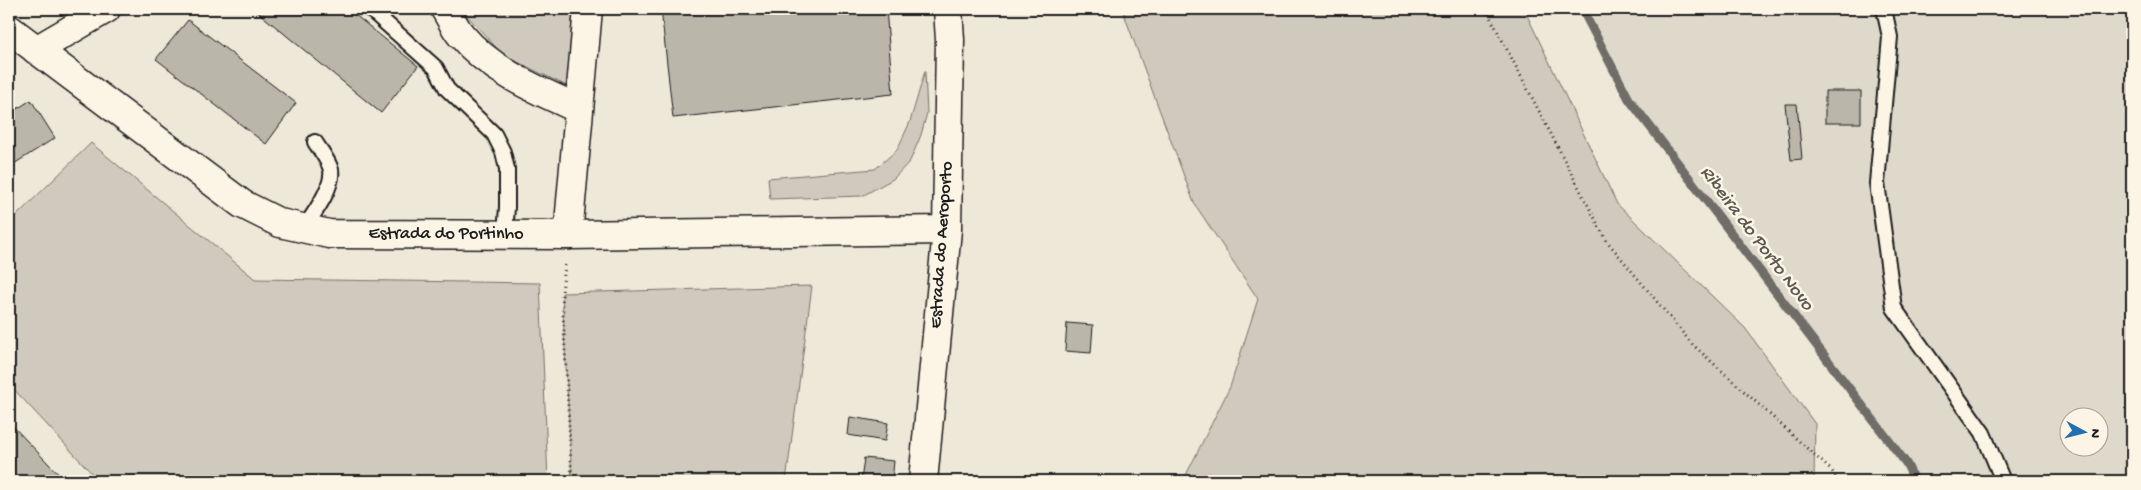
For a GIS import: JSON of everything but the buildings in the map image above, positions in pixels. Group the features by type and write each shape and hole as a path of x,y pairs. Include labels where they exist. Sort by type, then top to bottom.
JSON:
{"street":[{"path":"36,50 106,9"},
{"path":"445,9 461,35 486,60 521,83 579,108"},
{"path":"568,235 588,9"},
{"name":"Estrada do Aeroporto","path":"923,481 947,230 950,40 948,9"},
{"name":"Estrada do Portinho","path":"9,29 242,204 280,223 329,234 568,235 947,230"}],"lane":[{"path":"370,9 436,68 447,89 494,134 503,152 507,168 505,234"},
{"path":"1884,9 1890,37 1877,183 1894,308 1983,433 2003,481"},
{"path":"304,228 323,198 330,182 331,170 315,142"}],"path":[{"path":"1486,9 1606,240 1692,344 1832,471 1838,481"},
{"path":"568,235 562,293 572,481"}],"shaded area":[{"path":"461,9 573,9 569,66 571,88 503,55"},
{"path":"1122,9 1524,9 1617,204 1745,328 1815,424 1814,481 1183,481 1230,387 1258,299 1194,203"},
{"path":"1582,9 2132,9 2132,481 1915,481 1906,463 1629,99"},
{"path":"925,71 927,113 921,135 910,161 893,179 862,196 770,199 768,178 875,169 897,150 910,122"},
{"path":"91,143 255,279 540,283 548,481 99,481 9,384 9,223"},
{"path":"812,286 786,481 572,481 562,293"}],"waterway":[{"name":"Ribeira do Porto Novo","path":"1582,9 1629,99 1906,463 1915,481"}]}
